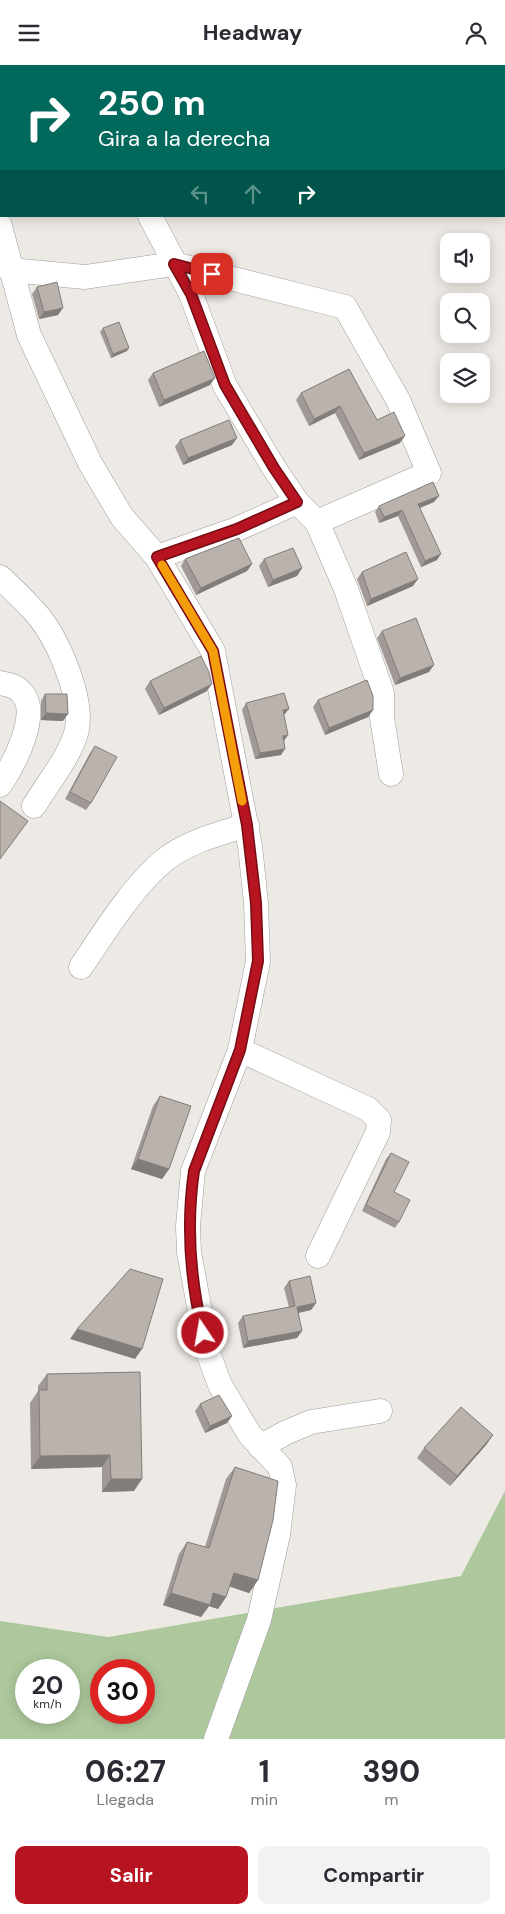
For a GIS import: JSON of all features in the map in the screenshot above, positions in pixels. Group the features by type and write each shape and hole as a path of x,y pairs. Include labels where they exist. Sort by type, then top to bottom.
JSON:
{"street":[{"path":"150,217 191,294 225,385 274,468 297,502 317,522 360,625 382,693 382,718 391,774"},
{"path":"0,226 10,270 30,335 90,463 122,517 157,557 213,651 247,825 256,903 258,961 240,1050 194,1171 188,1226 189,1252 207,1350 230,1404 246,1431 280,1467 283,1475 278,1535 259,1620 216,1739"},
{"path":"10,270 85,277 174,264 344,307 398,400 429,473 317,522"},
{"path":"157,557 237,529 297,502"},
{"path":"0,577 37,613 63,658 76,693 77,728 71,747 34,806"},
{"path":"0,683 10,685 23,693 29,704 22,743 0,785"},
{"path":"81,967 115,916 166,859 197,841 247,825"},
{"path":"240,1050 368,1109 379,1120 378,1132 318,1256"},
{"path":"260,1447 285,1433 311,1422 380,1411"}],"green space":[{"path":"505,1491 505,1739 0,1739 0,1621 108,1637 461,1576"}],"building":[{"path":"57,282 63,308 44,312 37,287"},
{"path":"119,322 129,348 113,354 103,328"},
{"path":"204,351 215,378 164,400 153,373"},
{"path":"349,369 377,420 394,412 405,436 364,453 340,406 314,419 301,393"},
{"path":"229,420 237,438 188,458 180,440"},
{"path":"433,482 439,496 418,504 441,554 425,561 402,510 384,517 379,506"},
{"path":"239,538 252,564 201,588 185,559"},
{"path":"293,548 302,568 273,580 264,559"},
{"path":"406,552 418,579 371,599 362,572"},
{"path":"416,618 434,665 400,678 382,631"},
{"path":"201,656 209,672 212,684 164,708 150,681"},
{"path":"367,680 373,696 373,710 329,728 318,700"},
{"path":"284,693 289,709 283,710 288,735 283,736 285,749 260,753 246,703"},
{"path":"45,694 67,694 68,714 46,713"},
{"path":"95,746 117,757 91,803 70,792"},
{"path":"0,801 28,821 0,859"},
{"path":"160,1096 191,1106 169,1169 138,1159"},
{"path":"391,1153 409,1162 394,1192 410,1200 399,1222 366,1205"},
{"path":"130,1269 163,1279 142,1349 77,1329"},
{"path":"310,1276 316,1303 297,1307 302,1331 248,1341 243,1316 295,1306 289,1281"},
{"path":"140,1372 142,1479 111,1479 110,1455 40,1456 39,1390 47,1390 47,1374"},
{"path":"219,1395 232,1416 210,1426 200,1404"},
{"path":"461,1407 493,1435 457,1476 424,1448"},
{"path":"235,1467 278,1481 273,1520 258,1580 234,1573 226,1597 213,1593 210,1605 171,1593 187,1542 209,1548"}],"slow traffic":[{"path":"162,565 213,651 242,801"}],"route":[{"path":"203,1333 189,1252 188,1226 191,1187 194,1171 240,1050 258,961 256,903 247,825 213,651 157,557 237,529 297,502 274,468 225,385 191,294 174,264 212,274"}]}
